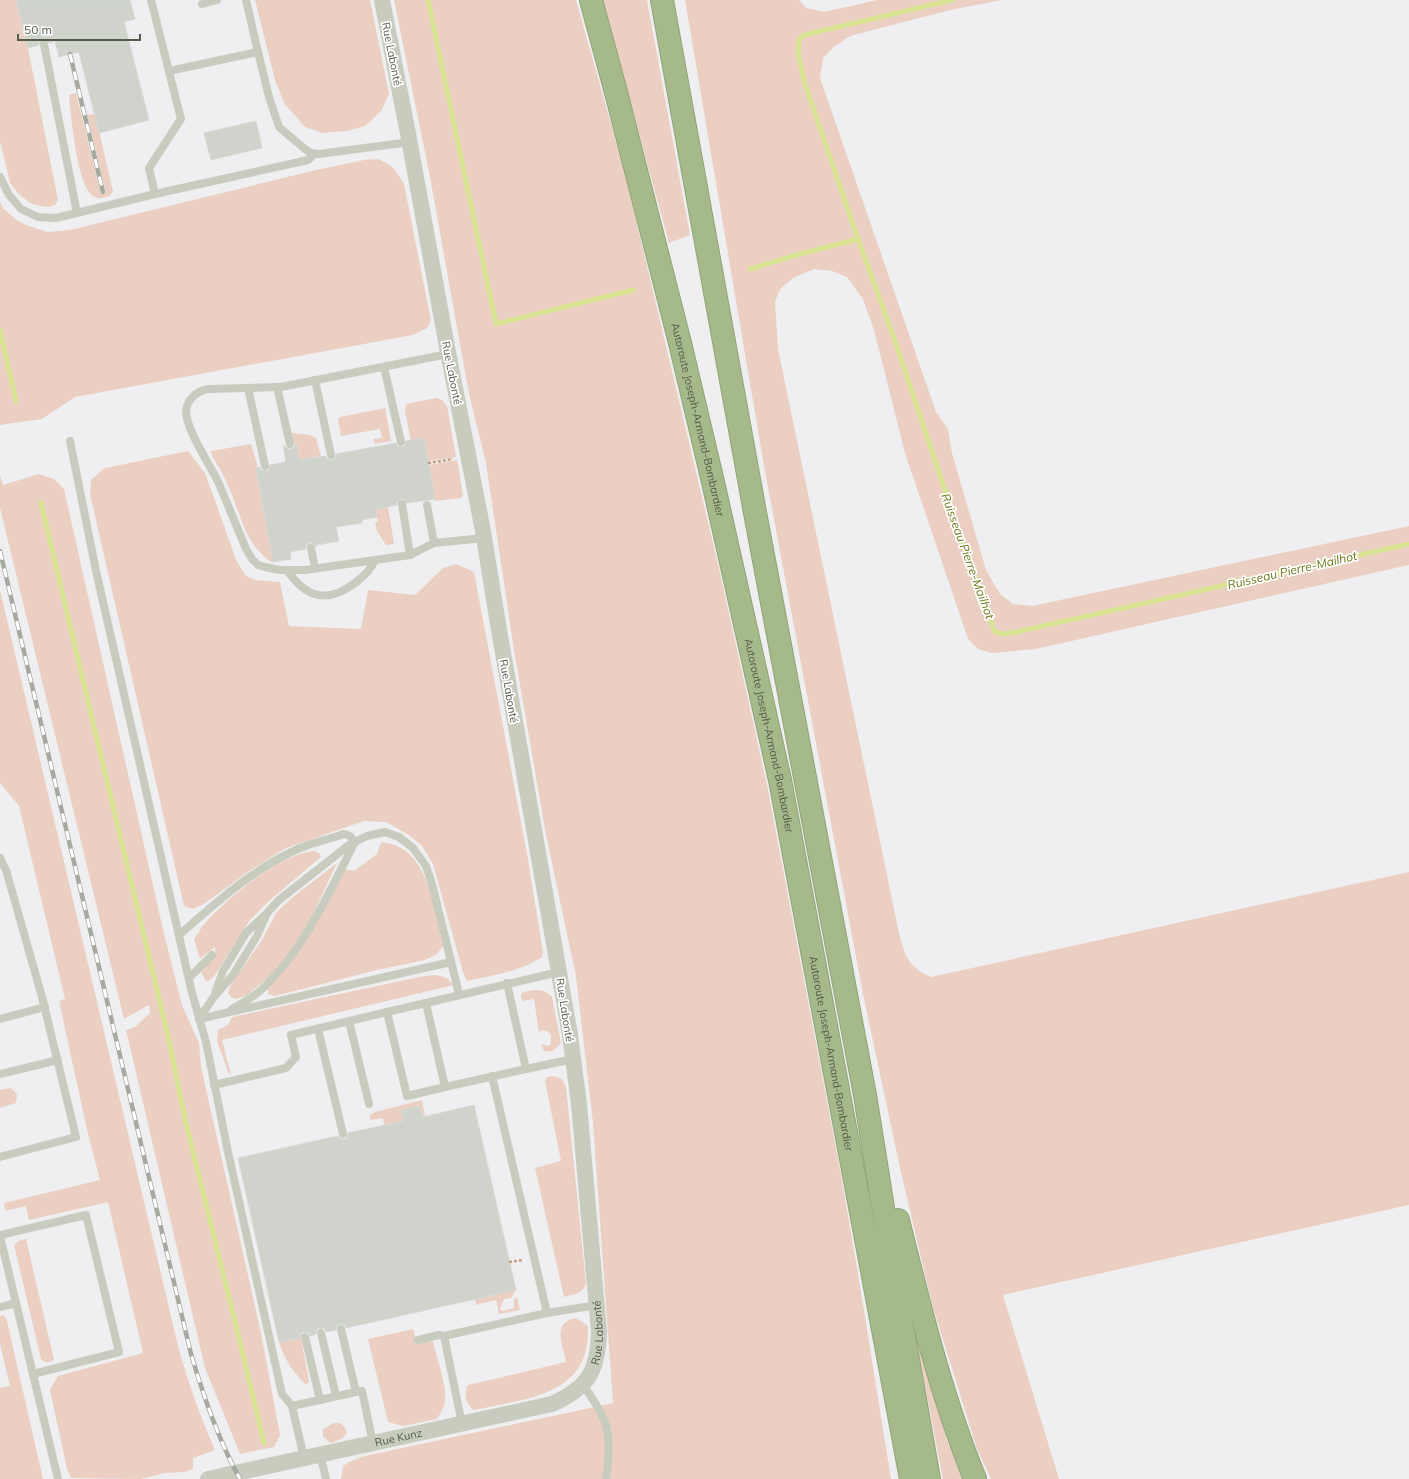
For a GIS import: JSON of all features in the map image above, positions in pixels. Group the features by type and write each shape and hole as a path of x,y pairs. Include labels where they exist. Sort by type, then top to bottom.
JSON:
{"highway":[{"name":"Autoroute Joseph-Armand-Bombardier","path":"591,0 617,96 717,497 780,780 911,1479"},
{"path":"662,0 756,518 865,1095 899,1308 929,1479"},
{"path":"865,1095 940,1383 975,1479"}],"street":[{"name":"Rue Labonté","path":"382,0 484,538 573,1059 579,1104 599,1332 599,1348 596,1360 590,1374 583,1384"},
{"name":"Rue Kunz","path":"208,1479 552,1404 577,1391 583,1384"}],"lane":[{"path":"151,0 181,119 149,168 155,194"},
{"path":"202,4 217,0"},
{"path":"246,0 269,97 278,124 280,128 305,149 315,154"},
{"path":"44,44 77,213"},
{"path":"169,72 258,52"},
{"path":"0,177 9,196 21,209 38,217 56,218 308,160 315,154 410,142"},
{"path":"448,354 277,387 201,390 189,402 186,410 192,432 218,483 246,549 258,565 287,570 315,568 410,555 434,543 484,538"},
{"path":"384,367 401,442"},
{"path":"315,380 331,455"},
{"path":"277,387 290,444"},
{"path":"248,388 265,466"},
{"path":"70,441 96,571 189,978 206,1042 228,1152 282,1394 292,1406 304,1458"},
{"path":"402,504 410,555"},
{"path":"427,505 434,543"},
{"path":"311,548 315,568"},
{"path":"287,570 294,581 305,590 316,595 326,596 336,594 363,577 375,560"},
{"path":"199,1019 213,998 233,975 257,936 267,913 279,900 348,845 367,836 385,832 399,838 413,848 426,866 432,884 459,994"},
{"path":"179,935 244,880 277,859 302,848 344,834 350,836 355,842"},
{"path":"225,1013 262,989 290,959 310,927 355,842"},
{"path":"0,858 6,870 45,1007 76,1137 0,1157"},
{"path":"189,978 212,955"},
{"path":"199,1019 451,962"},
{"path":"214,1085 286,1068 296,1057 291,1035 459,994 559,972"},
{"path":"507,984 526,1069"},
{"path":"426,1002 445,1087"},
{"path":"0,1019 45,1007"},
{"path":"386,1012 407,1096 573,1059"},
{"path":"349,1021 369,1104"},
{"path":"318,1029 343,1134"},
{"path":"0,1074 58,1060"},
{"path":"492,1076 547,1313"},
{"path":"33,1374 119,1352 86,1215 0,1236 58,1479"},
{"path":"0,1307 16,1303"},
{"path":"418,1340 439,1335 444,1336 547,1313 597,1305"},
{"path":"341,1329 356,1392"},
{"path":"321,1333 336,1396"},
{"path":"444,1336 462,1424"},
{"path":"305,1337 320,1400"},
{"path":"583,1384 604,1420 608,1440 609,1460 606,1479"},
{"path":"292,1406 362,1391 373,1443"},
{"path":"320,1454 326,1479"}],"path":[{"path":"428,463 455,459"}],"shaded area":[{"path":"0,0 16,0 28,48 58,200 55,205 49,207 30,203 18,193 10,183 0,141"},
{"path":"255,0 370,0 389,94 381,111 365,126 347,131 322,133 305,127 284,103 275,80"},
{"path":"394,0 576,0 624,170 718,564 767,785 842,1180 891,1479 341,1479 343,1466 351,1461 365,1456 613,1403 593,1123 576,976 546,835 514,650 486,463 469,394 430,177"},
{"path":"603,0 647,0 690,235 669,243"},
{"path":"685,0 799,0 806,8 824,12 877,0 1002,0 950,10 850,36 835,46 823,58 820,78 936,412 948,429 952,453 986,570 1000,594 1013,604 1032,606 1409,526 1409,565 1036,649 992,653 978,649 968,639 905,453 874,330 863,299 847,277 832,271 814,269 793,278 781,288 775,301 778,349 899,933 908,960 917,969 931,977 1409,872 1409,1205 1003,1295 1059,1479 991,1479 977,1449 932,1304 900,1168 863,994 764,466"},
{"path":"76,93 101,194 106,193 87,115 95,114 113,191 110,196 99,198 93,196 87,190 83,179 76,149 69,95"},
{"path":"377,159 387,163 393,168 404,184 431,321 427,328 413,335 75,397 42,419 0,425 0,202 4,209 15,219 26,225 47,232 70,230 316,170 364,160"},
{"path":"436,398 442,400 447,406 456,457 428,461 411,441 405,411 406,404"},
{"path":"385,408 391,441 375,444 373,439 382,438 380,429 341,436 338,420 340,417"},
{"path":"291,433 310,435 316,438 321,456 299,460 296,443 293,443"},
{"path":"251,444 258,467 256,468 273,563 263,555 248,536 231,492 211,453 211,451"},
{"path":"188,451 205,473 237,562 246,576 255,580 280,582 289,626 361,629 368,590 415,595 443,568 456,564 474,572 527,854 543,952 542,957 515,970 467,981 463,972 433,864 422,846 409,835 386,822 364,821 286,848 249,871 204,904 193,909 184,906 90,494 91,480 105,468"},
{"path":"457,460 463,495 461,498 435,501 429,465"},
{"path":"39,474 54,479 64,489 164,934 182,1005 199,1043 201,1067 261,1333 280,1435 274,1447 240,1454 205,1368 126,1030 135,1027 150,1013 149,1005 124,1019 0,508 0,475 3,485"},
{"path":"388,507 394,544 386,545 377,531 375,524 378,521 375,509"},
{"path":"0,590 178,1346 195,1399 215,1450 193,1458 193,1469 184,1472 165,1473 141,1479 71,1478 67,1469 50,1390 58,1376 143,1353 108,1202 29,1220 26,1206 5,1211 4,1203 100,1180 88,1134 59,1001 65,999 19,806 0,783"},
{"path":"381,842 399,847 410,854 418,865 425,877 430,891 443,946 437,954 425,960 377,970 275,996 268,994 268,988 345,869 354,871 377,854"},
{"path":"315,851 320,854 321,857 269,901 250,920 215,975 210,980 206,981 201,972 216,955 215,947 200,959 194,939 204,924 241,889 271,868 287,859"},
{"path":"337,863 311,918 293,951 270,976 246,996 235,999 231,997 228,993 231,984 262,940 276,913 293,897"},
{"path":"437,975 447,978 454,985 222,1040 231,1075 228,1072 217,1041 218,1030 228,1025 232,1017 424,976"},
{"path":"535,990 544,991 552,997 561,1043 552,1051 544,1051 541,1044 549,1046 551,1043 551,1035 547,1031 543,1030 539,1032 534,999 523,1001 521,998 521,994 524,992"},
{"path":"554,1076 562,1079 566,1087 586,1283 585,1287 580,1291 564,1297 535,1168 561,1161 545,1081 547,1077"},
{"path":"11,1088 17,1094 16,1103 0,1108 0,1090"},
{"path":"422,1100 425,1116 423,1117 420,1106 401,1110 404,1121 384,1125 383,1118 370,1120 370,1115 375,1112"},
{"path":"26,1239 54,1360 49,1362 44,1362 41,1359 14,1245 18,1241"},
{"path":"516,1290 511,1298 504,1299 500,1309 503,1311 514,1308 514,1299 517,1297 520,1310 499,1314 496,1300 476,1305 475,1299"},
{"path":"912,1307 933,1395 947,1440 963,1479 943,1479 910,1308"},
{"path":"4,1315 7,1321 43,1479 0,1479 0,1388 10,1386 0,1344 0,1316"},
{"path":"576,1318 588,1326 586,1349 579,1367 567,1380 552,1390 534,1397 474,1410 471,1408 466,1399 466,1388 468,1385 566,1362 560,1336 561,1330 563,1325 568,1321"},
{"path":"413,1329 417,1344 433,1341 445,1389 445,1402 437,1419 403,1426 388,1422 368,1339"},
{"path":"301,1338 309,1381 307,1384 305,1384 289,1365 279,1342"},
{"path":"334,1423 340,1423 346,1430 346,1433 342,1438 330,1443 323,1436 323,1429"}],"building":[{"path":"16,0 130,0 135,19 124,22 149,120 99,133 79,52 59,57 55,41 49,43 45,39 40,40 39,45 28,48"},
{"path":"256,121 262,148 211,160 204,133"},
{"path":"424,438 435,499 407,503 404,499 401,499 397,502 397,505 375,509 377,517 362,520 362,523 336,527 339,541 317,545 316,547 313,543 310,543 306,546 306,549 290,552 291,559 273,562 256,468 260,467 261,470 266,471 269,470 270,465 286,462 283,445 288,449 291,449 294,448 296,443 299,460 326,456 327,459 332,460 335,459 336,454 396,443 397,446 402,447 405,446 406,441"},
{"path":"474,1105 516,1290 346,1328 345,1325 340,1324 337,1325 336,1330 326,1332 325,1329 320,1328 317,1329 316,1334 310,1336 309,1333 304,1332 301,1333 300,1338 279,1342 238,1158 338,1136 341,1139 345,1139 347,1138 348,1133 404,1121 401,1110 420,1106 423,1117"}],"waterway":[{"path":"428,0 496,324 633,290"},
{"name":"Ruisseau Pierre-Mailhot","path":"952,0 804,35 799,40 798,52 804,81 858,239 895,341 969,562 986,602 995,632 1003,634 1016,632 1409,544"},
{"path":"750,269 858,239"},
{"path":"0,330 16,401"},
{"path":"41,503 168,1036 185,1119 264,1443"}],"railway":[{"path":"70,54 103,192"},
{"path":"0,551 191,1354 212,1418 240,1479"}]}
